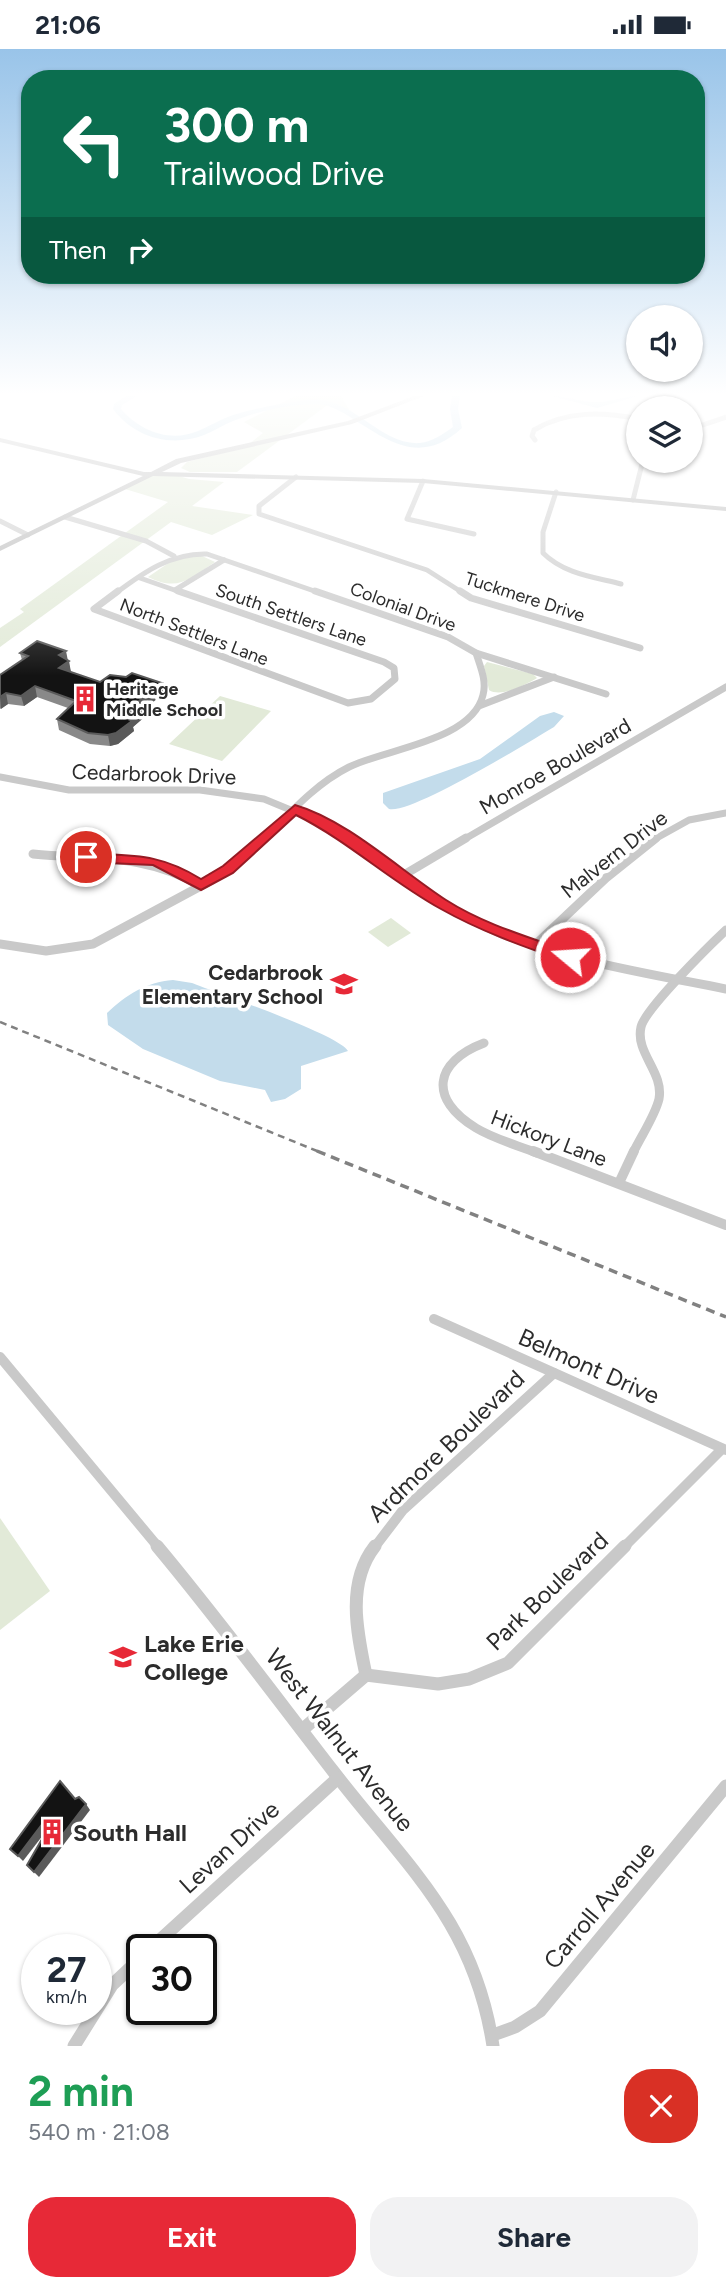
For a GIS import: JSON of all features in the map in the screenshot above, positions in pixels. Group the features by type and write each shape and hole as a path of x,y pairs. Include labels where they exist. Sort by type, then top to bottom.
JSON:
{"main road":[{"path":"0,549 122,489"},
{"path":"522,489 726,509"}],"street":[{"name":"Tuckmere Drive","path":"280,489 259,506 259,514 360,550 419,567 471,598 640,648"},
{"path":"420,489 407,519 474,534"},
{"path":"633,501 636,489"},
{"path":"556,492 540,546 543,555 559,567 621,584"},
{"name":"Colonial Drive","path":"68,516 102,529 138,538 174,557 198,553 224,560 429,629 476,653 485,680 484,696 479,706"},
{"path":"0,521 28,535"},
{"name":"North Settlers Lane","path":"174,557 94,609 337,700 358,703 374,697"},
{"path":"175,590 224,560"},
{"name":"South Settlers Lane","path":"140,578 384,662 397,674 392,683 374,697"},
{"path":"476,653 556,676 606,694"},
{"path":"0,944 35,952 72,950 93,944 228,869 345,769 367,759 439,737 465,721 479,706 556,676"},
{"name":"Monroe Boulevard","path":"402,876 726,687"},
{"name":"Cedarbrook Drive","path":"0,777 69,790 224,792 264,799 295,809 336,830 443,905 535,945 611,967 726,989"},
{"name":"Malvern Drive","path":"535,945 589,894 670,829 696,817 726,813"},
{"path":"33,854 154,861 174,868 201,885"},
{"path":"619,1183 659,1098 656,1073 641,1045 641,1026 654,1005 681,979 695,959 726,930"},
{"name":"Hickory Lane","path":"484,1043 455,1055 443,1074 443,1098 451,1110 478,1130 726,1225"},
{"name":"Belmont Drive","path":"434,1319 724,1449"},
{"name":"West Walnut Avenue","path":"0,1357 188,1584 338,1778 437,1898 457,1932 484,1993 493,2041"},
{"name":"Ardmore Boulevard","path":"366,1675 357,1630 357,1586 365,1559 403,1510 554,1373"},
{"name":"Park Boulevard","path":"366,1675 432,1687 471,1680 508,1663 724,1449"},
{"path":"302,1730 366,1675"},
{"name":"Levan Drive","path":"166,1934 338,1778"},
{"name":"Carroll Avenue","path":"493,2041 540,2011 726,1786"},
{"path":"75,2046 112,1985 126,1972"}],"green space":[{"path":"126,489 214,489 192,506 253,515 212,535 171,522 0,647 0,628 24,612 20,609 168,502"},
{"path":"200,555 215,562 183,581 168,583 148,577 173,560"},
{"path":"487,662 533,674 537,678 513,690 494,692 489,690 484,666"},
{"path":"220,696 271,711 222,761 169,744"},
{"path":"391,918 411,933 388,947 368,932"},
{"path":"0,1518 50,1591 0,1630"}],"water":[{"path":"554,712 564,716 554,727 444,790 401,808 389,809 383,803 383,793 480,759 540,716"},
{"path":"173,980 192,983 276,1015 324,1035 348,1051 301,1066 301,1089 285,1099 271,1102 265,1090 220,1081 143,1049 108,1025 107,1013 129,995 154,983"}],"building":[{"name":"Heritage Middle School","path":"37,641 66,651 59,655 69,661 59,668 100,682 110,675 126,677 132,673 162,683 139,701 146,704 128,719 132,721 116,733 88,733 57,719 76,701 35,686 21,696 6,693 0,697 0,675 28,656 20,653"},
{"name":"South Hall","path":"60,1781 75,1799 79,1797 86,1804 34,1872 27,1865 49,1827 43,1823 18,1856 10,1849"}],"railway":[{"path":"0,1022 322,1153"},
{"path":"317,1151 726,1317"}],"place":[{"name":"Heritage Middle School","path":"85,699"},
{"name":"Cedarbrook Elementary School","path":"344,984"},
{"name":"Lake Erie College","path":"123,1657"},
{"name":"South Hall","path":"52,1832"}],"route":[{"path":"86,857 154,861 174,868 201,885 228,869 295,809 336,830 443,905 500,933 570,957"}]}
